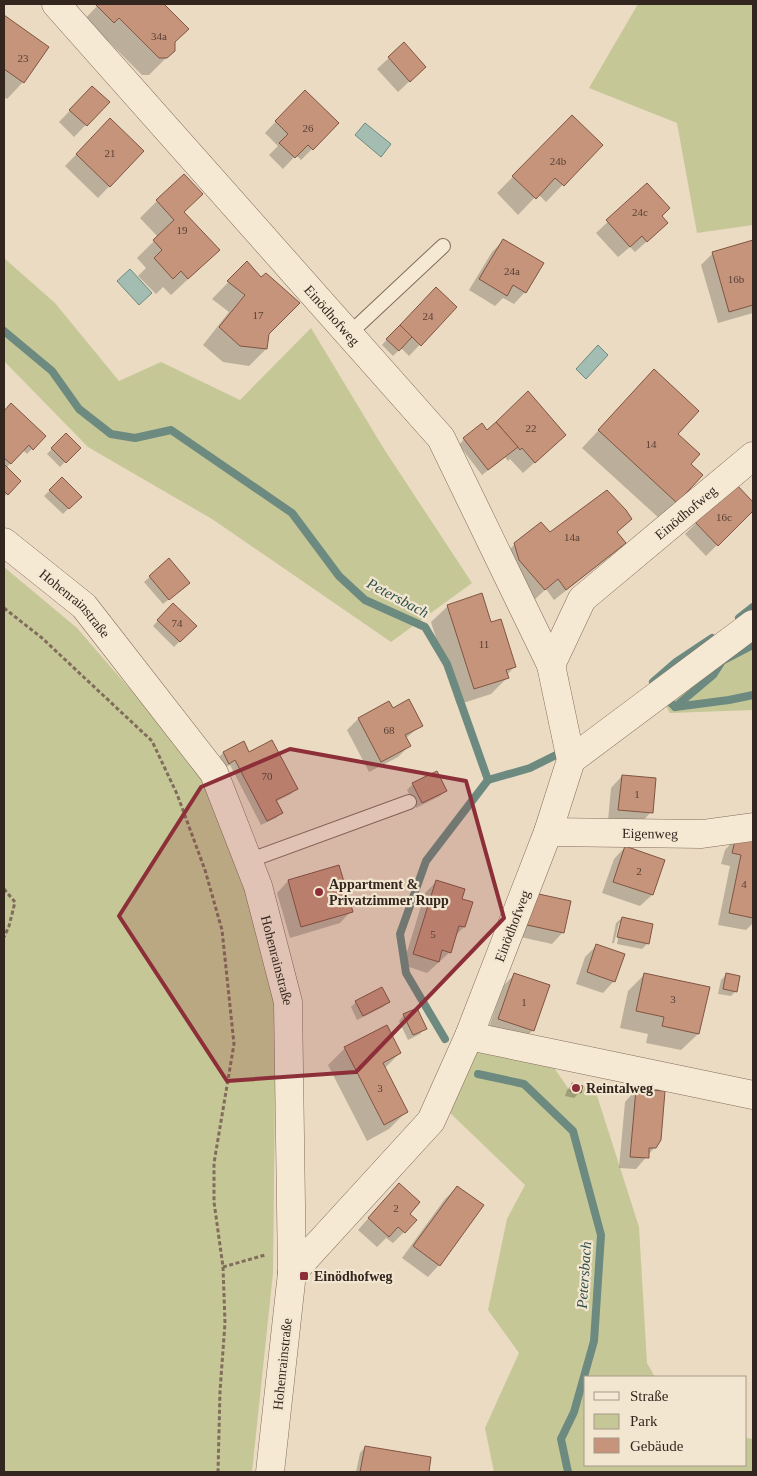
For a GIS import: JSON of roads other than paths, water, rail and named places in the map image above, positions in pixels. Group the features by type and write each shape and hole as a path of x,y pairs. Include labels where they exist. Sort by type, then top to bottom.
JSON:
{"street":[{"name":"Einödhofweg","path":"56,4 441,438 551,665 571,760 548,832 469,1036 431,1121 292,1262"},
{"name":"Einödhofweg","path":"551,665 582,599 753,456"},
{"name":"Hohenrainstraße","path":"4,542 84,606 214,773 258,886 288,1002 292,1262 270,1472"},
{"path":"571,760 753,624"},
{"name":"Eigenweg","path":"548,832 702,834 753,827"},
{"path":"469,1036 753,1096"}],"lane":[{"path":"349,334 443,246"},
{"path":"248,861 409,802"}],"waterway":[{"name":"Petersbach","path":"4,331 52,371 79,409 111,434 135,438 171,430 292,513 339,576 365,600 425,627 447,664 488,780 426,861 400,934 406,973 445,1039"},
{"path":"739,618 753,607"},
{"path":"653,682 676,662 712,638"},
{"path":"675,707 713,675 722,661 753,645"},
{"path":"668,700 675,707 753,695"},
{"path":"488,780 530,768 556,755"},
{"name":"Petersbach","path":"478,1074 524,1084 573,1131 601,1235 594,1341 584,1376"},
{"name":"Petersbach","path":"568,1472 561,1439 574,1412 584,1376"}],"place":[{"name":"Appartment & Privatzimmer Rupp","path":"319,892"},
{"name":"Reintalweg","path":"576,1088"},
{"name":"Einödhofweg","path":"304,1276"}]}
